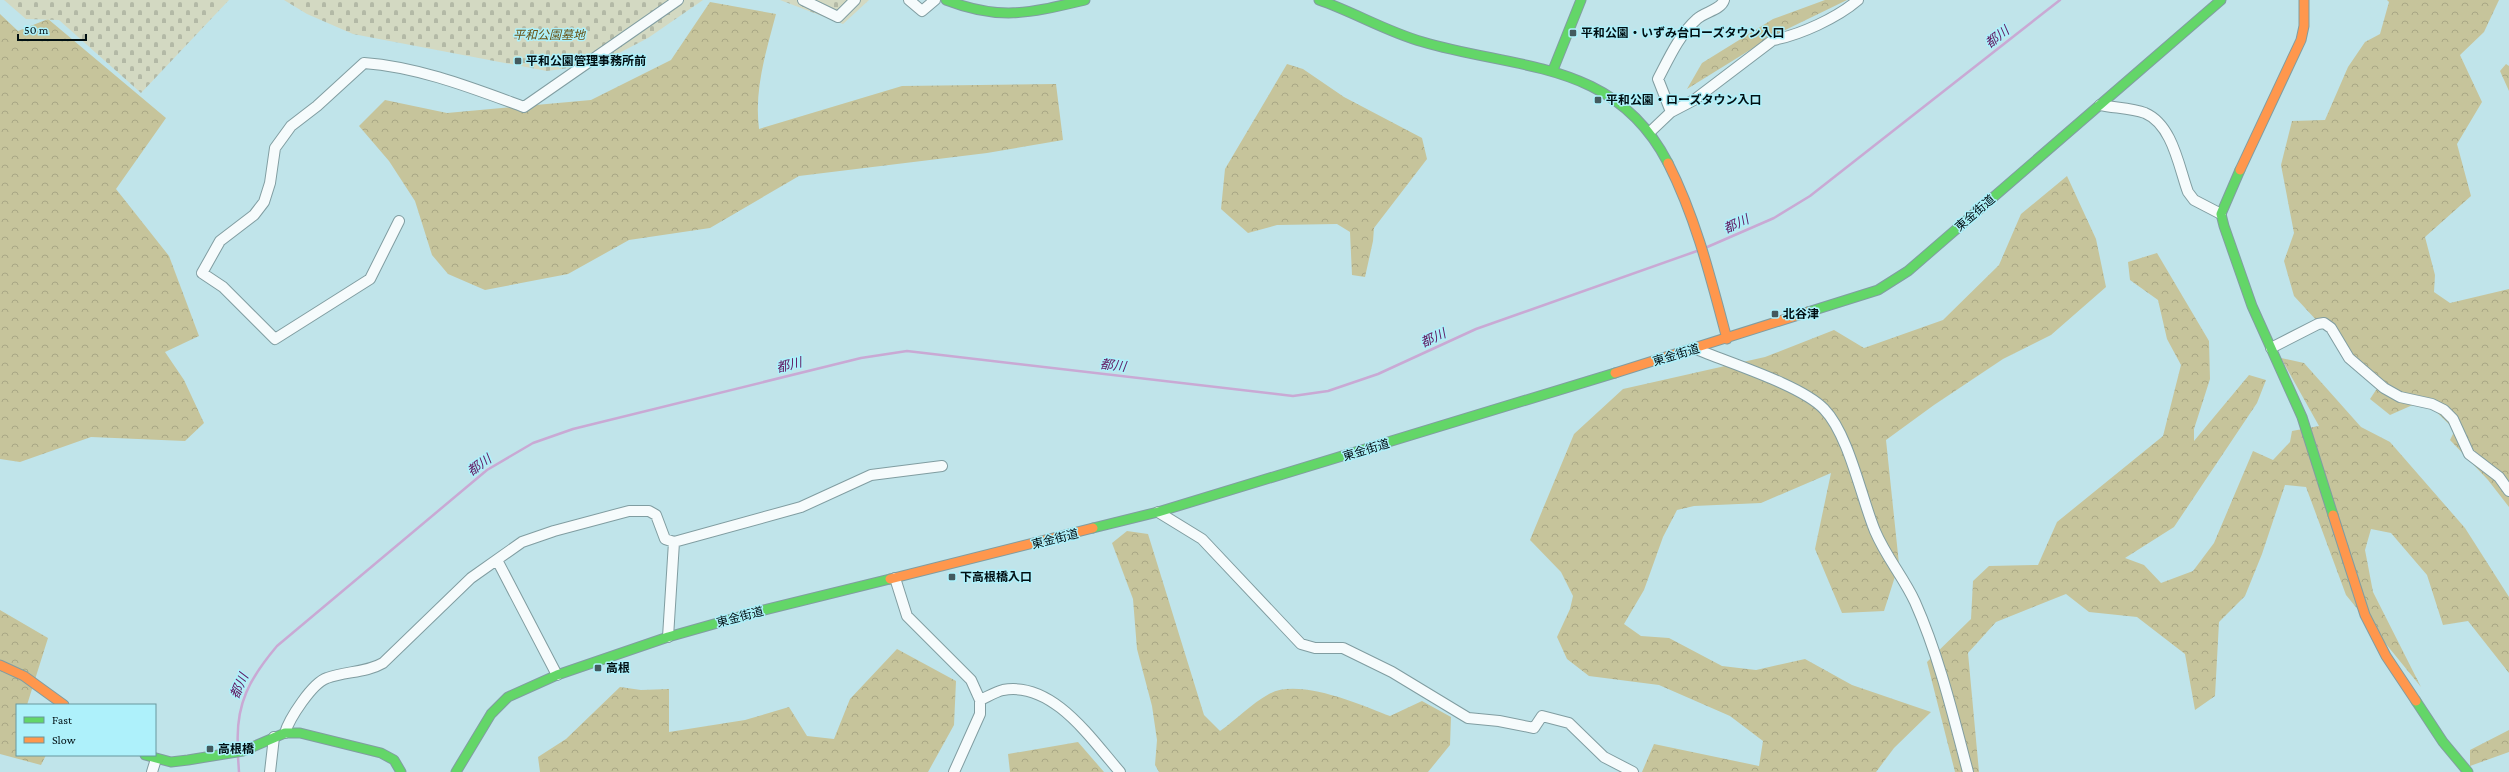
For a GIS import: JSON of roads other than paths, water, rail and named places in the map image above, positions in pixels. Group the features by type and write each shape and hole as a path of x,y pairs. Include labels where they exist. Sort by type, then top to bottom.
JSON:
{"main road":[{"path":"946,0 998,15 1024,15 1085,0"},
{"path":"1319,0 1340,7 1400,35 1434,45 1553,70 1577,79 1603,93 1634,116 1650,132 1662,150 1680,184 1696,230 1727,339"},
{"path":"1553,70 1581,0"},
{"name":"東金街道","path":"461,770 491,714 508,697 557,675 668,637 1158,512 1696,349 1878,290 1896,281 2222,0"},
{"path":"2304,0 2304,26 2301,40 2222,214 2228,245 2311,442 2365,615 2386,656 2416,703 2443,742 2468,772"},
{"path":"0,665 24,676 63,704"},
{"path":"148,756 171,762 188,760 243,751 274,737 285,734 300,733 381,754 394,760 401,772"}],"street":[{"path":"399,221 370,279 275,339 223,287 202,273 220,241 254,215 264,202 270,183 275,148 291,126 317,106 364,63 394,66 524,107 678,0"},
{"path":"803,0 838,17 855,0"},
{"path":"909,0 922,11 934,0"},
{"path":"1672,112 1658,79 1678,41 1698,18 1720,6 1724,0"},
{"path":"1650,132 1672,112 1694,100 1773,40 1786,38 1844,12 1858,0"},
{"path":"2100,105 2147,114 2157,122 2167,134 2188,192 2194,200 2222,214"},
{"path":"2271,348 2318,324 2324,323 2331,328 2349,358 2384,388 2400,397 2432,404 2444,410 2453,419 2469,454 2499,477 2509,491"},
{"path":"1696,349 1799,392 1824,409 1834,424 1845,446 1875,532 1889,560 1915,602 1944,684 1968,772"},
{"path":"285,734 296,712 325,679 373,668 382,663 471,578 522,542 554,530 629,511 649,511 656,515 665,538 674,542 801,507 871,475 942,466"},
{"path":"1158,512 1202,539 1301,644 1315,648 1343,648 1392,672 1468,718 1499,721 1534,728 1542,716 1569,723 1604,757 1633,772"},
{"path":"668,637 674,542"},
{"path":"497,560 557,675"},
{"path":"895,578 908,616 971,680 980,700 980,714 954,772"},
{"path":"980,700 1002,690 1021,690 1041,694 1061,707 1120,772"},
{"path":"270,772 274,737"},
{"path":"152,772 156,759"}],"waterway":[{"name":"都川","path":"1705,248 1774,218 1810,196 2060,0"},
{"name":"都川","path":"238,748 239,718 246,692 259,669 277,646 487,470 533,443 573,429 861,358 907,351 1293,396 1328,391 1378,374 1476,329 1697,251"},
{"name":"都川","path":"238,757 239,772"}],"place":[{"name":"平和公園・いずみ台ローズタウン入口","path":"1573,33"},
{"name":"平和公園管理事務所前","path":"518,61"},
{"name":"平和公園・ローズタウン入口","path":"1598,100"},
{"name":"北谷津","path":"1775,314"},
{"name":"下高根橋入口","path":"952,577"},
{"name":"高根","path":"598,668"},
{"name":"高根橋","path":"210,749"}],"park label":[{"name":"平和公園墓地","path":"549,35"}]}
